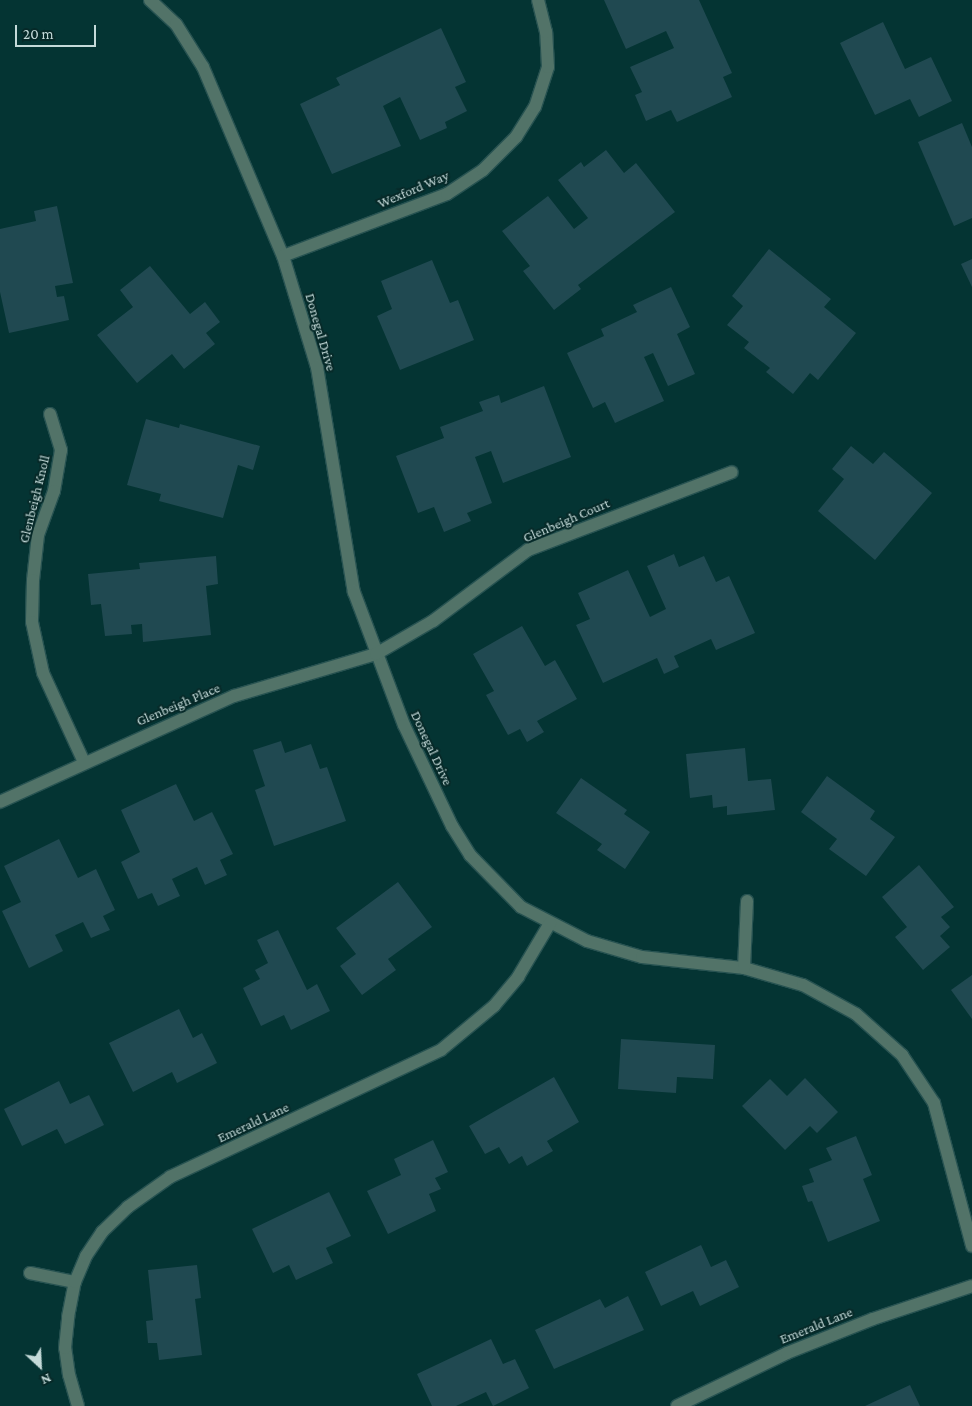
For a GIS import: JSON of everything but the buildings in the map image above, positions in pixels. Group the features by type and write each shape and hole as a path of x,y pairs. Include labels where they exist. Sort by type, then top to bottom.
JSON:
{"street":[{"name":"Donegal Drive","path":"150,0 176,24 203,67 283,256 317,367 354,592 404,726 452,826 470,855 521,907 587,942 642,957 744,968 803,985 849,1010 902,1055 934,1103 972,1246"},
{"name":"Wexford Way","path":"283,256 446,194 483,170 516,137 535,107 548,67 546,32 538,0"},
{"name":"Glenbeigh Knoll","path":"50,414 61,450 54,491 38,535 32,580 32,622 43,673 84,762"},
{"name":"Glenbeigh Court","path":"376,654 432,621 528,550 732,472"},
{"name":"Glenbeigh Place","path":"0,802 84,762 234,696 376,654"},
{"path":"744,968 747,901"},
{"name":"Emerald Lane","path":"78,1406 69,1375 65,1348 74,1282 86,1256 102,1232 128,1207 170,1177 441,1050 468,1030 494,1006 518,977 550,923"},
{"path":"30,1273 74,1282"},
{"name":"Emerald Lane","path":"677,1406 787,1353 873,1319 972,1286"}]}
